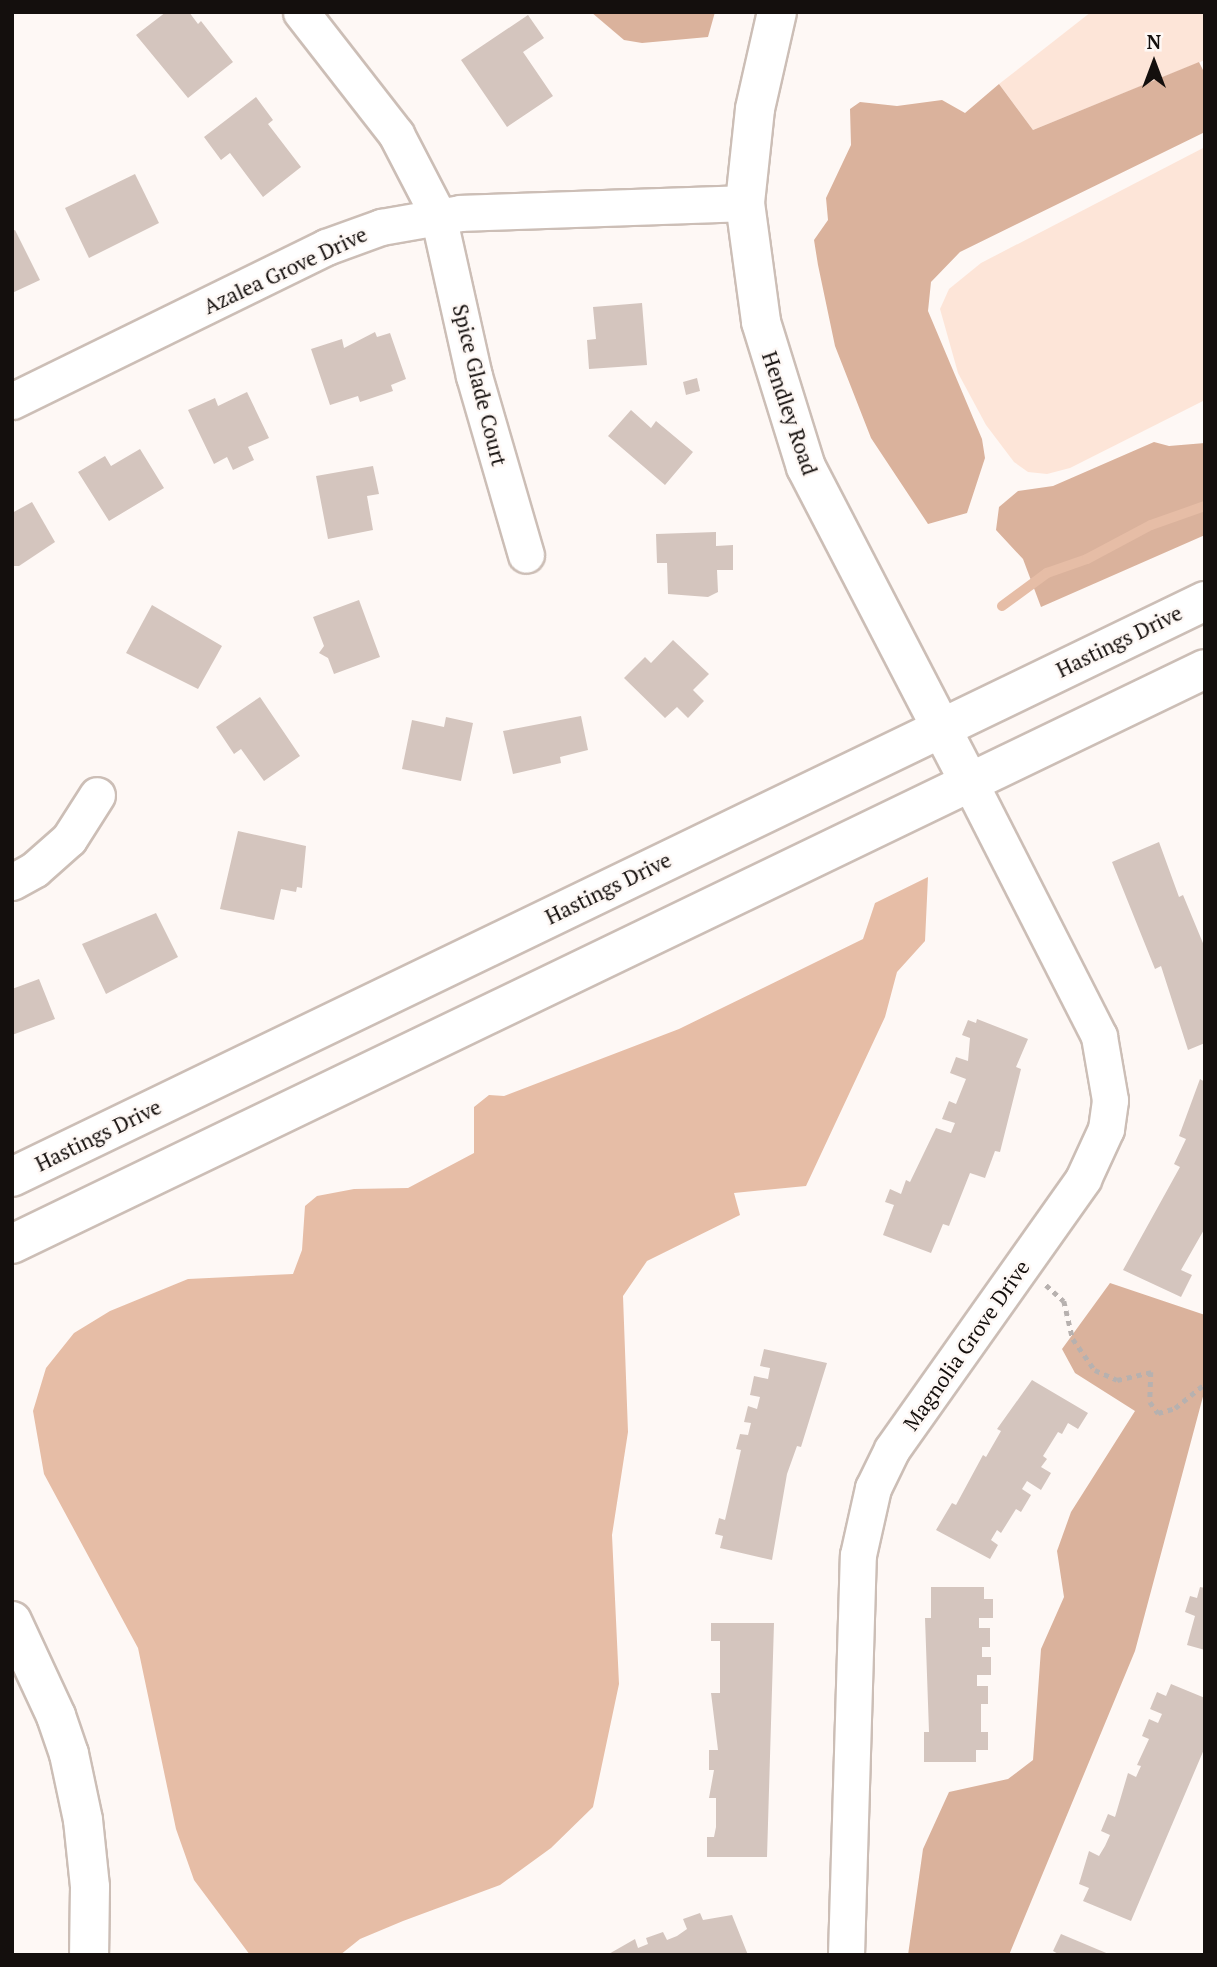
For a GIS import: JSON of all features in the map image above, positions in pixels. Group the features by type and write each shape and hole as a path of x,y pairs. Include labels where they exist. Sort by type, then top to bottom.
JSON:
{"street":[{"name":"Spice Glade Court","path":"301,12 396,134 438,215 474,376 526,555"},
{"name":"Hendley Road","path":"777,12 754,110 745,203 761,322 806,467 969,781"},
{"name":"Azalea Grove Drive","path":"12,401 326,247 381,227 438,215 745,203"},
{"name":"Hastings Drive","path":"12,1177 1205,601"},
{"path":"12,1244 1205,669"},
{"name":"Magnolia Grove Drive","path":"846,1955 861,1530 873,1488 892,1449 1094,1161 1106,1129 1107,1067 1099,1036 1080,994 969,781"},
{"path":"12,882 35,869 69,839 97,795"},
{"path":"12,1622 56,1716 69,1754 83,1820 90,1887 89,1955"}],"path":[{"path":"1020,1268 1060,1295 1067,1306 1077,1349 1095,1370 1117,1380 1152,1372 1150,1402 1158,1413 1175,1408 1205,1384"}],"shaded area":[{"path":"591,12 715,12 708,37 642,43 624,40"},
{"path":"1091,12 1205,12 1205,60 1033,130 999,84"},
{"path":"1199,62 1205,74 1205,132 960,252 931,282 928,311 982,439 985,458 967,513 928,524 871,438 835,346 818,265 814,240 828,220 826,198 851,145 850,109 860,102 897,106 942,100 965,113 999,84 1033,130"},
{"path":"1205,147 1205,400 1070,468 1047,474 1028,472 1014,462 986,425 958,373 940,309 949,289 981,263"},
{"path":"1154,442 1169,446 1205,443 1205,535 1041,607 1023,559 996,530 999,507 1018,491 1053,486"},
{"path":"928,877 925,941 897,972 885,1017 806,1186 734,1193 740,1215 647,1261 623,1296 628,1432 612,1535 619,1684 593,1807 551,1848 500,1885 360,1939 340,1955 250,1955 194,1880 176,1829 138,1648 44,1474 33,1411 46,1368 74,1333 110,1311 188,1279 293,1274 302,1250 305,1206 317,1196 354,1189 408,1188 474,1153 474,1107 489,1095 504,1096 679,1029 863,939 875,903"},
{"path":"1110,1283 1205,1315 1205,1389 1135,1651 1009,1955 908,1955 923,1849 949,1792 1008,1779 1033,1760 1041,1649 1064,1597 1057,1551 1071,1512 1135,1411 1075,1373 1062,1349"}],"building":[{"path":"166,12 189,12 198,24 201,21 233,62 188,98 136,35"},
{"path":"528,15 544,38 523,52 553,96 507,127 461,60"},
{"path":"256,97 273,120 268,124 301,167 263,197 230,153 221,160 204,137"},
{"path":"135,174 159,223 89,258 65,208"},
{"path":"15,230 40,280 12,293 12,231"},
{"path":"642,303 647,365 589,369 587,340 596,339 593,307"},
{"path":"375,332 377,337 390,333 406,379 391,385 393,391 360,402 358,396 330,405 311,349 342,339 344,348"},
{"path":"697,378 700,391 686,395 683,382"},
{"path":"247,392 269,438 248,447 254,460 233,470 227,457 214,464 188,410 215,398 218,406"},
{"path":"631,410 651,428 656,421 693,452 665,485 608,436"},
{"path":"140,449 164,488 109,521 78,472 105,456 111,466"},
{"path":"373,466 379,494 367,496 373,530 328,539 316,476"},
{"path":"32,502 55,542 19,566 12,566 12,513"},
{"path":"716,532 716,546 733,545 733,570 717,570 718,592 708,597 668,594 667,563 657,563 656,534"},
{"path":"359,600 380,657 334,674 328,658 319,653 324,646 313,617"},
{"path":"152,605 222,646 198,689 126,653"},
{"path":"673,640 709,674 693,690 704,701 688,718 677,707 665,718 624,678 645,657 651,663"},
{"path":"260,697 300,756 264,781 241,749 234,754 216,727"},
{"path":"581,716 588,750 560,757 561,763 513,774 503,731"},
{"path":"446,717 473,723 461,781 402,769 412,720 444,727"},
{"path":"238,831 306,846 302,888 297,887 296,892 281,889 274,920 220,909"},
{"path":"1159,842 1179,897 1183,895 1205,948 1205,1043 1188,1050 1161,966 1155,969 1112,862"},
{"path":"156,913 178,957 106,994 82,944"},
{"path":"39,979 55,1019 12,1035 12,989"},
{"path":"977,1019 1028,1039 1016,1067 1021,1069 1000,1152 995,1151 985,1178 970,1173 949,1226 943,1224 931,1253 883,1235 894,1205 885,1202 890,1189 901,1194 906,1180 910,1182 936,1128 951,1133 955,1123 942,1119 949,1101 956,1104 966,1079 950,1073 956,1057 968,1061 970,1038 962,1035 968,1020 976,1023"},
{"path":"1200,1079 1205,1082 1205,1228 1181,1270 1192,1275 1181,1297 1123,1270 1180,1167 1174,1164 1186,1139 1179,1136"},
{"path":"764,1349 827,1363 801,1447 797,1446 787,1474 772,1560 720,1548 723,1536 715,1534 719,1518 725,1520 741,1450 736,1449 740,1434 748,1435 751,1423 744,1422 748,1406 757,1409 760,1397 750,1395 754,1376 768,1379 770,1368 760,1366"},
{"path":"1032,1380 1088,1413 1078,1429 1068,1423 1062,1434 1058,1432 1043,1456 1047,1459 1041,1467 1051,1473 1041,1490 1027,1481 1022,1489 1031,1495 1021,1512 1016,1509 1001,1533 997,1530 991,1540 998,1545 990,1559 936,1530 952,1503 956,1505 983,1455 986,1457 1001,1431 997,1429"},
{"path":"931,1587 984,1587 984,1599 993,1599 993,1618 979,1618 979,1628 990,1628 990,1647 982,1647 982,1657 991,1657 991,1675 977,1675 977,1686 988,1686 988,1704 981,1704 981,1732 988,1732 988,1750 976,1750 976,1762 924,1762 924,1732 929,1732 925,1618 931,1618"},
{"path":"1200,1587 1205,1588 1205,1650 1187,1645 1195,1616 1185,1612 1190,1596 1197,1598"},
{"path":"711,1623 774,1623 767,1857 707,1857 707,1837 714,1837 716,1827 716,1798 709,1798 714,1770 709,1770 709,1750 718,1750 711,1693 720,1693 720,1641 711,1641"},
{"path":"1171,1684 1205,1698 1205,1747 1131,1921 1083,1901 1089,1888 1079,1884 1089,1851 1099,1856 1110,1835 1101,1831 1108,1814 1115,1817 1128,1773 1136,1777 1141,1766 1137,1765 1149,1739 1142,1736 1149,1719 1158,1723 1162,1714 1150,1709 1157,1692 1166,1696"},
{"path":"700,1913 703,1920 732,1915 748,1955 607,1955 635,1939 638,1948 648,1944 646,1938 663,1932 667,1940 677,1936 687,1929 683,1919"},
{"path":"1061,1934 1111,1955 1060,1955 1053,1951"}],"waterway":[{"path":"1002,606 1047,573 1087,559 1151,525 1205,506"}]}
